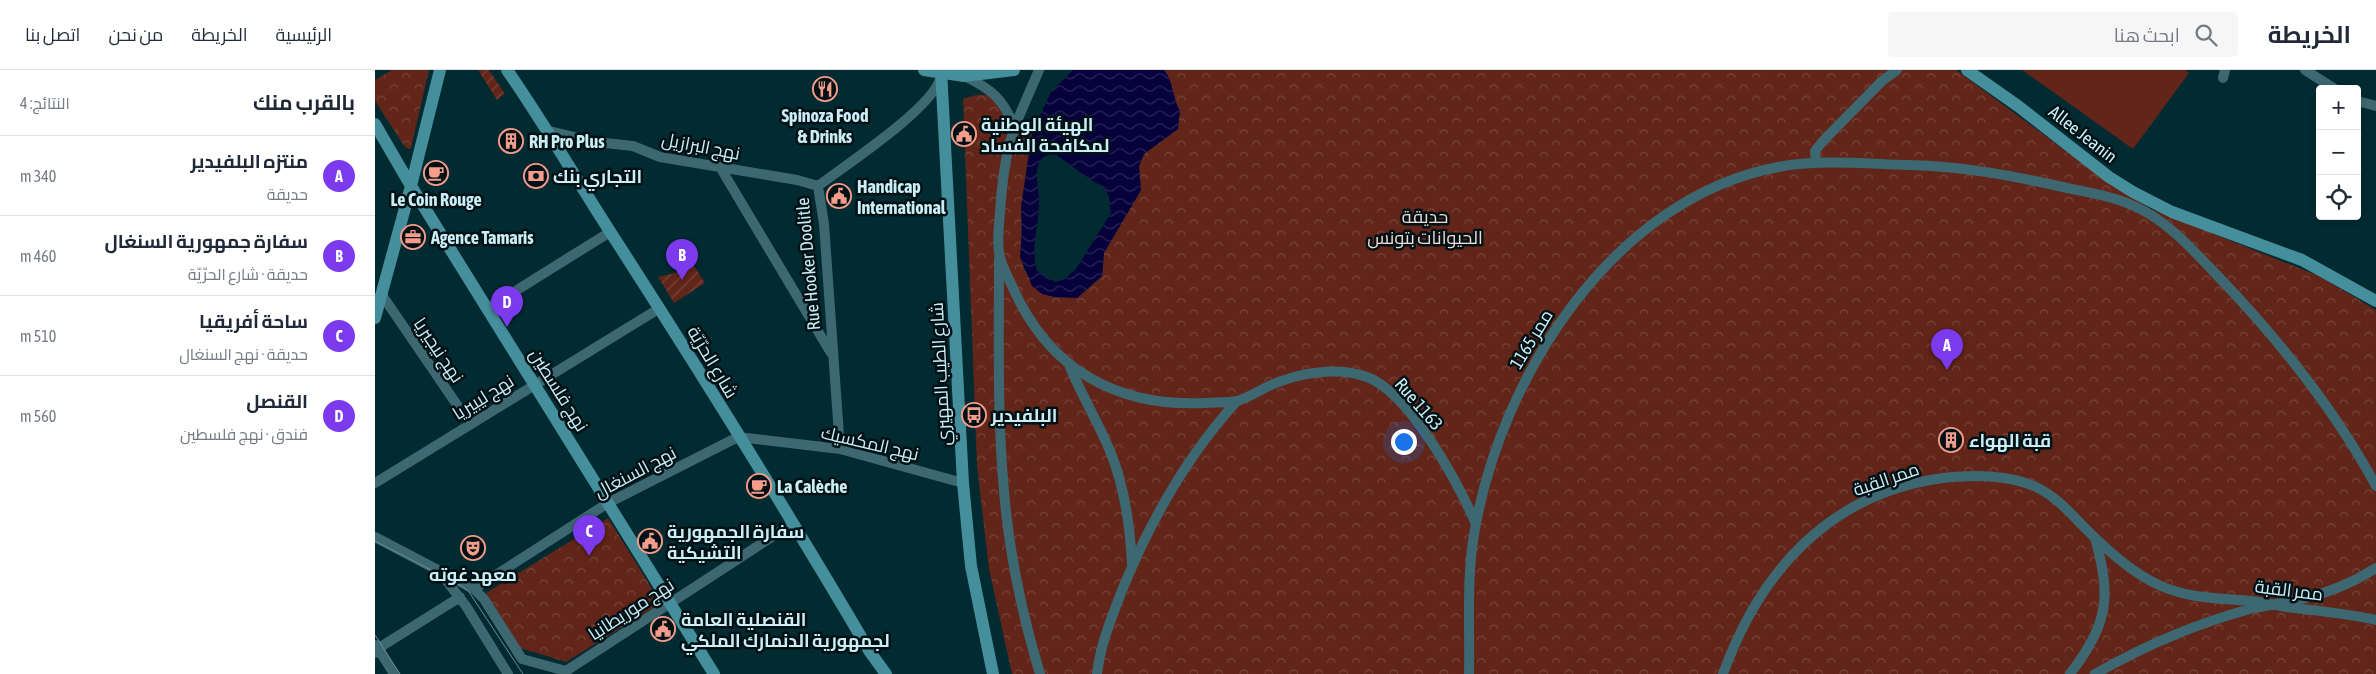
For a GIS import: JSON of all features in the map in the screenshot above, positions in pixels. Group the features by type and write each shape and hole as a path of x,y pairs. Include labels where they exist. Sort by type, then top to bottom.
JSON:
{"main road":[{"path":"375,318 440,70"},
{"name":"شارع الحرّيّة","path":"507,70 549,131 610,232 660,308 738,437 793,523 870,652 886,674"},
{"path":"924,70 964,76 1014,70"},
{"name":"Allee Jeanin","path":"1967,70 2018,106 2145,205 2182,216 2302,260 2376,301"},
{"name":"شارع الطيب المهيري","path":"942,72 963,483 971,566 993,674"},
{"name":"نهج فلسطين","path":"375,124 411,186 714,674"}],"street":[{"path":"1039,70 1015,128 1006,159 1001,196 999,229 999,407 1004,492 1015,572 1027,629 1040,674"},
{"path":"1816,163 1815,151 1823,141 1881,81 1897,70"},
{"path":"2305,70 2329,85"},
{"name":"Rue Hooker Doolitle","path":"840,449 824,224 818,186 914,113 929,99 940,82 942,72"},
{"path":"964,76 998,96 1015,128"},
{"path":"2361,102 2376,106"},
{"name":"نهج البرازيل","path":"549,131 596,142 633,146 660,157 797,180 818,186"},
{"name":"ممر 1165","path":"1469,674 1470,591 1475,524 1495,451 1520,389 1558,323 1577,298 1644,231 1687,202 1743,176 1779,166 1816,163 1945,166 1999,174 2145,205 2179,236 2233,291 2263,325 2327,410 2376,486"},
{"path":"720,167 832,354"},
{"path":"488,308 610,232"},
{"path":"999,254 1019,302 1032,324 1071,367 1114,390 1159,402 1179,404 1237,401"},
{"name":"نهج نيجيريا","path":"382,295 470,424"},
{"name":"نهج ليبيريا","path":"375,484 660,308"},
{"path":"1071,367 1083,399 1110,451 1124,494 1131,534 1133,565"},
{"name":"Rue 1163","path":"1237,401 1269,386 1298,376 1337,372 1368,377 1385,386 1397,398 1427,436 1475,524"},
{"path":"1097,674 1109,624 1133,565 1183,470 1203,440 1237,401"},
{"name":"نهج المكسيك","path":"738,437 840,449 963,483"},
{"name":"نهج السنغال","path":"474,589 608,503 738,437"},
{"name":"ممر القبة","path":"1723,674 1758,598 1789,558 1807,539 1828,522 1853,506 1880,494 1928,480 1954,477 1980,475 2009,479 2030,485 2047,494 2095,538 2142,576 2159,585 2203,598 2340,612 2376,620"},
{"name":"نهج موريطانيا","path":"566,672 793,523"},
{"path":"375,536 474,589 484,599 522,659 566,672"},
{"path":"2070,674 2095,635 2103,612 2106,591 2105,572 2095,538"},
{"path":"433,568 445,577 460,597 508,674"},
{"path":"2095,674 2162,640 2227,616 2321,594 2376,568"},
{"path":"394,674 376,649 460,597"}],"green space":[{"path":"392,70 429,70 411,148 409,149 405,147 375,101 375,80"},
{"path":"478,70 489,70 505,94 497,100"},
{"name":"حديقة الحيوانات بتونس","path":"1164,70 1956,70 2105,180 2151,209 2319,276 2376,310 2376,674 1012,674 989,569 977,466 963,99 976,95 990,95 1010,124 1032,133 1021,235 1024,270 1077,298 1102,276 1104,253 1141,190 1139,166 1144,154 1153,145 1167,137 1180,111 1170,80"},
{"path":"2022,70 2185,70 2189,73 2133,149"},
{"path":"689,258 705,283 674,303 658,277 675,273 688,265"},
{"path":"608,518 661,603 566,662 520,648 486,593"}],"water":[{"path":"1073,70 1164,70 1170,80 1180,111 1178,129 1144,154 1139,166 1141,190 1104,253 1102,276 1077,298 1054,297 1042,294 1032,286 1020,257 1021,207 1032,133 1051,92","holes":["1055,154 1094,182 1103,186 1109,196 1111,213 1076,269 1065,279 1055,282 1037,271 1035,262 1034,253 1039,211 1037,182 1039,163 1044,157"]}],"tram line":[{"path":"375,541 462,586 469,592 523,674"},
{"path":"375,635 400,674"}],"place":[{"name":"Spinoza Food & Drinks","path":"825,89"},
{"name":"الهيئة الوطنية لمكافحة الفساد","path":"964,134"},
{"name":"RH Pro Plus","path":"511,141"},
{"name":"Le Coin Rouge","path":"436,173"},
{"name":"التجاري بنك","path":"536,176"},
{"name":"Handicap International","path":"839,196"},
{"name":"Agence Tamaris","path":"413,237"},
{"name":"سفارة جمهورية السنغال","path":"682,280"},
{"name":"القنصل","path":"507,327"},
{"name":"منتزه البلفيدير","path":"1947,370"},
{"name":"البلفيدير","path":"974,415"},
{"name":"قبة الهواء","path":"1951,440"},
{"name":"La Calèche","path":"759,486"},
{"name":"سفارة الجمهورية التشيكية","path":"650,541"},
{"name":"معهد غوته","path":"473,548"},
{"name":"ساحة أفريقيا","path":"589,556"},
{"name":"القنصلية العامة لجمهورية الدنمارك الملكي","path":"663,629"}]}
